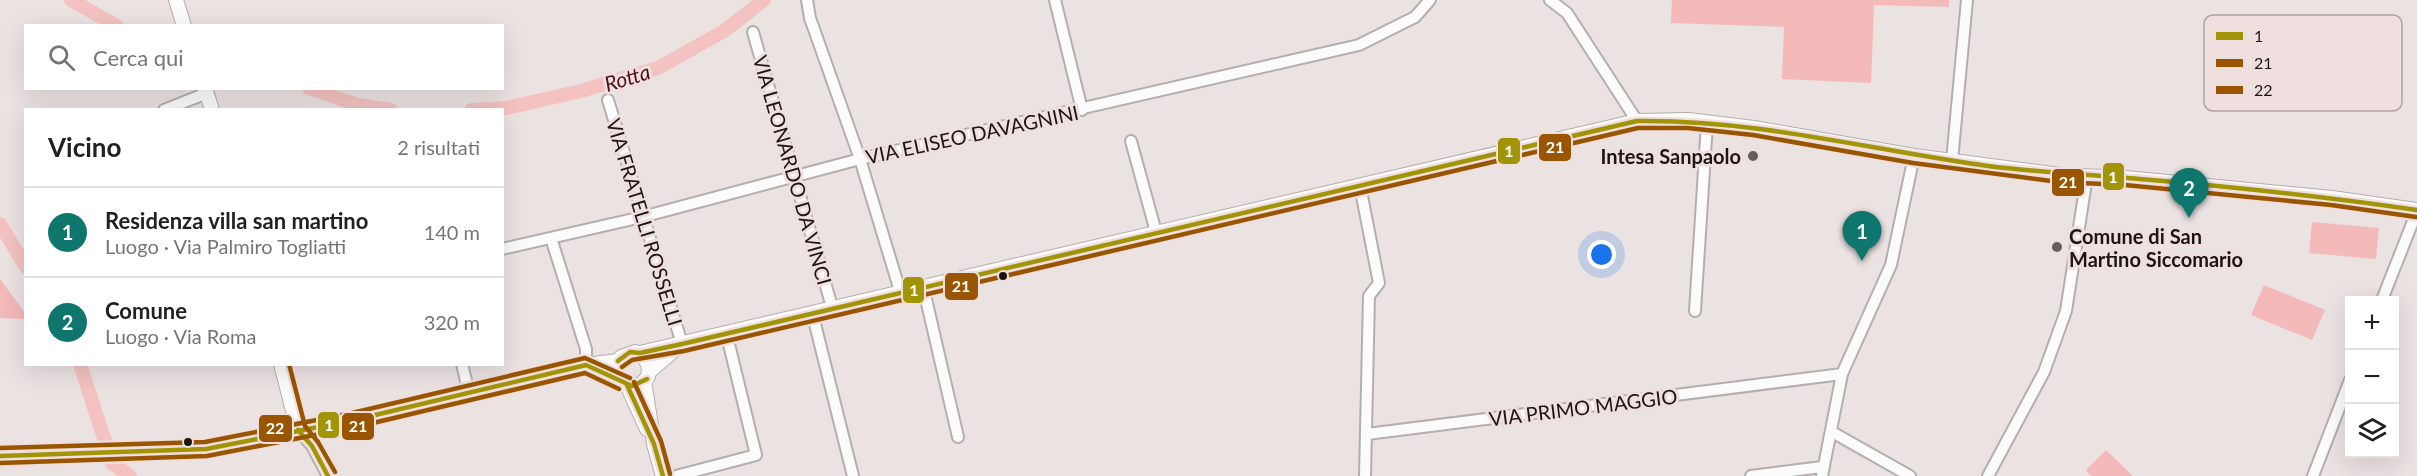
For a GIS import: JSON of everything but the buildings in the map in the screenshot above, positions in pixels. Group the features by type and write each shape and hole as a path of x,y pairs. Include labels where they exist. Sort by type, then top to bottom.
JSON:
{"street":[{"path":"176,0 183,24"},
{"path":"807,0 810,18 860,159 900,291"},
{"path":"1055,0 1082,110"},
{"name":"VIA ELISEO DAVAGNINI","path":"504,249 642,217 860,159 1359,45 1415,17 1430,0"},
{"path":"1550,0 1567,13 1637,121"},
{"path":"1952,161 1967,0"},
{"name":"VIA LEONARDO DA VINCI","path":"753,32 832,307"},
{"path":"168,108 206,91 211,108"},
{"name":"VIA FRATELLI ROSSELLI","path":"608,100 682,344"},
{"path":"0,456 83,455 206,449 469,393 586,365 618,361 630,352 640,353 682,344 900,291 1637,121 1707,123 1952,161 2087,176 2332,198 2417,210 2384,296"},
{"path":"1695,310 1707,123"},
{"path":"1131,141 1156,232"},
{"path":"1751,476 1822,472 1842,374 1891,265 1914,156"},
{"path":"1991,475 2044,372 2066,311 2087,176"},
{"path":"1360,186 1378,283 1369,296 1365,476"},
{"path":"551,238 586,349 586,365"},
{"path":"923,286 958,437"},
{"path":"812,312 853,476"},
{"path":"676,476 756,455 726,332"},
{"path":"586,365 636,386 682,344"},
{"path":"640,353 648,360 647,376 654,444"},
{"path":"618,361 616,372 625,383 654,444 663,476"},
{"path":"282,366 298,430 312,446 328,476"},
{"path":"462,366 469,393"},
{"name":"VIA PRIMO MAGGIO","path":"1367,434 1842,374"},
{"path":"2313,476 2345,391"},
{"path":"1832,432 1910,476"}],"shaded area":[{"path":"1672,0 1949,0 1949,7 1874,5 1871,83 1782,79 1784,27 1671,23"},
{"path":"2312,222 2379,228 2376,259 2309,253"},
{"path":"0,279 24,312 24,319 0,318"},
{"path":"2264,285 2325,310 2312,340 2251,315"},
{"path":"2106,450 2133,476 2091,476 2086,470"}],"waterway":[{"name":"Rotta","path":"71,0 113,24"},
{"name":"Rotta","path":"504,108 577,92 658,68 724,31 764,0"},
{"name":"Rotta","path":"315,90 358,105 378,108"},
{"path":"0,224 24,264"},
{"path":"81,366 112,463 130,476"}],"transit line":[{"name":"1","path":"618,361 630,352 640,353 682,344 1637,121 1681,122 1769,130 1988,166 2237,188 2417,210"},
{"name":"21","path":"622,367 632,360 684,351 1638,128 1688,128 1753,135 1913,163 2059,182 2125,185 2331,205 2416,217"},
{"name":"22","path":"0,448 205,442 352,413 585,358 630,378"},
{"name":"1","path":"0,456 206,449 354,420 586,365 632,386 647,379"},
{"name":"22","path":"290,366 305,426 318,442 335,472"},
{"name":"21","path":"0,463 207,456 356,427 585,373 619,389"},
{"name":"22","path":"634,382 661,441 670,474"},
{"name":"1","path":"627,385 654,444 663,476"},
{"name":"1","path":"298,430 312,446 328,476"}],"place":[{"name":"Intesa Sanpaolo","path":"1753,156"},
{"name":"Comune","path":"2189,218"},
{"name":"Comune di San Martino Siccomario","path":"2057,247"},
{"name":"Residenza villa san martino","path":"1862,261"}]}
